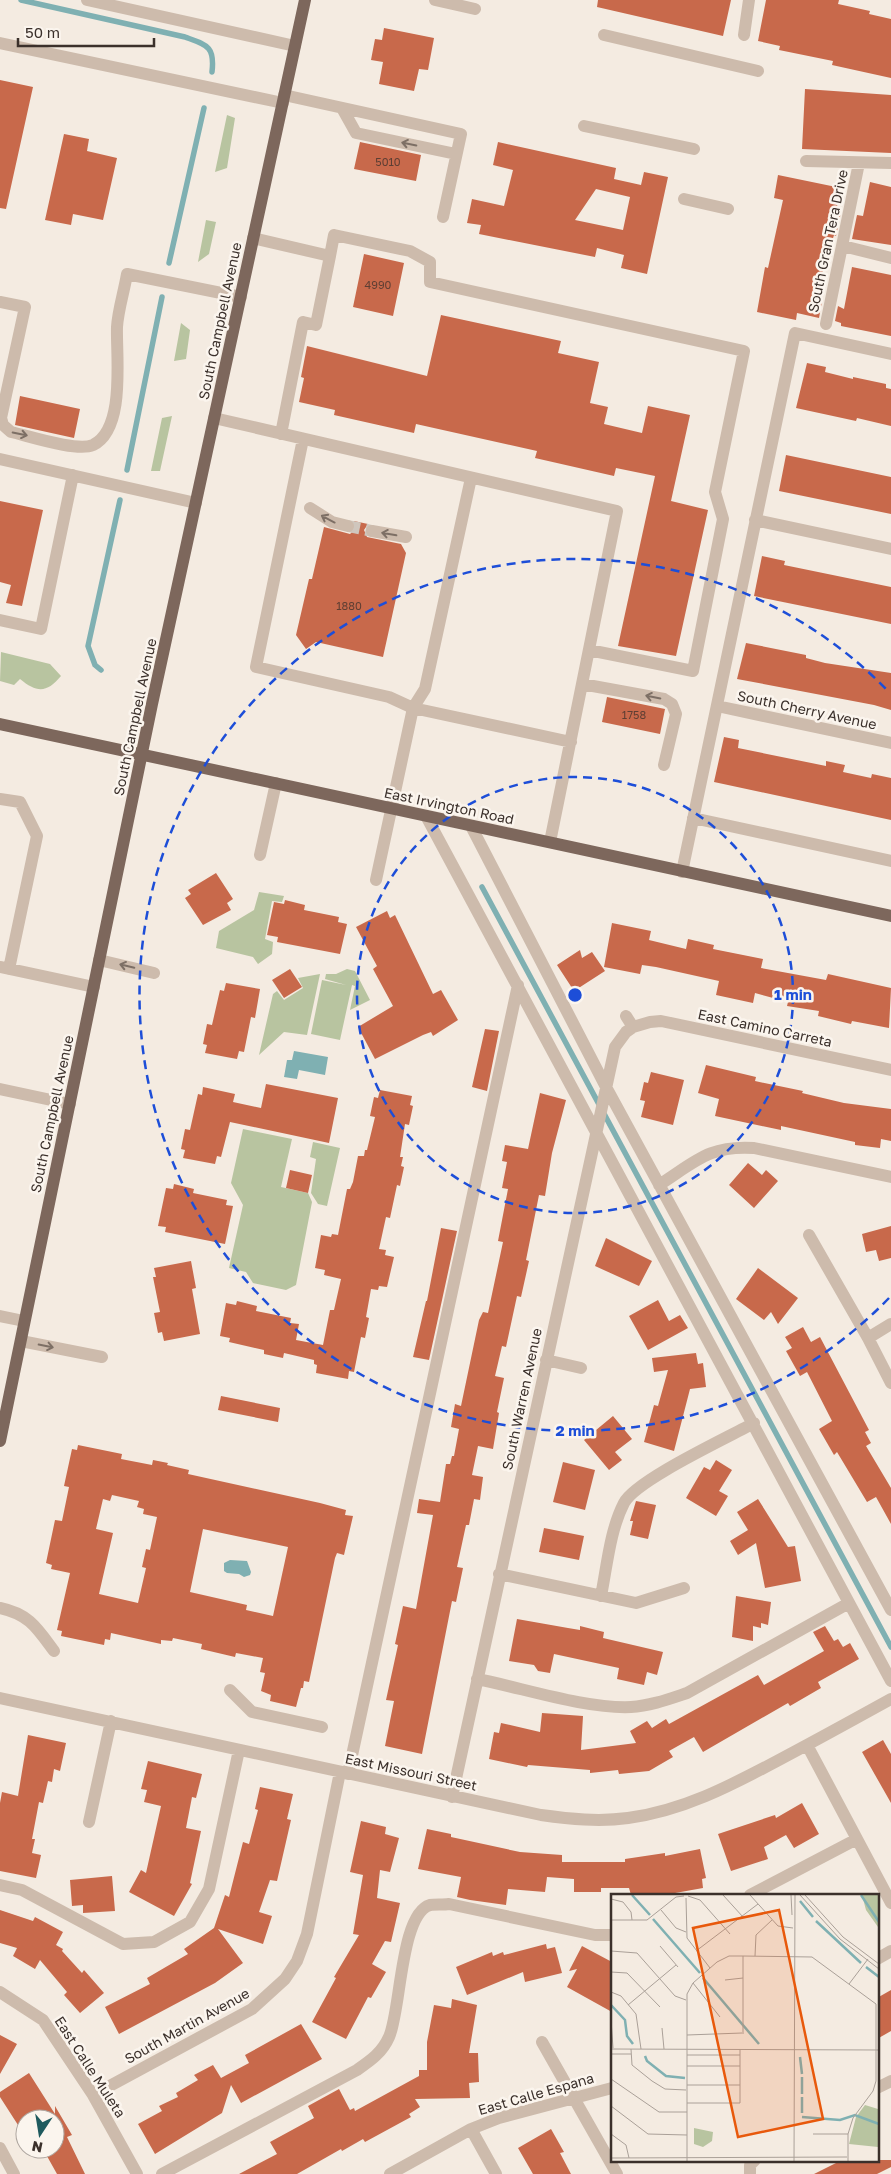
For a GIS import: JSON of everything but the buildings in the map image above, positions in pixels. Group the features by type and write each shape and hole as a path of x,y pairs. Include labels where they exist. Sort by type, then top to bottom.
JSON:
{"main road":[{"name":"South Campbell Avenue","path":"0,1442 142,755 305,0"},
{"name":"East Irvington Road","path":"0,724 891,916"}],"street":[{"path":"87,0 295,46"},
{"path":"435,0 475,9"},
{"path":"744,35 749,0"},
{"path":"604,35 758,71"},
{"path":"0,43 284,99 342,108 460,134 443,218"},
{"path":"342,108 356,133 456,154"},
{"path":"584,126 694,150"},
{"path":"806,161 891,163"},
{"name":"South Gran Tera Drive","path":"826,324 859,163"},
{"path":"684,199 728,209"},
{"path":"281,434 303,322 316,324 334,235 410,251 430,262 430,282 744,351 715,492 724,520 693,671 589,650"},
{"path":"253,238 330,256"},
{"path":"843,246 891,258"},
{"path":"0,302 25,307 1,418 3,425 11,432 80,447 93,445 106,432 119,384 117,326 127,274 241,297"},
{"path":"682,872 795,333 891,354"},
{"path":"214,418 618,512 550,842"},
{"path":"303,439 256,667 390,697 413,708 570,742"},
{"path":"0,459 196,503"},
{"path":"0,620 41,629 73,475"},
{"path":"376,880 393,809 413,708 425,688 454,546 471,478"},
{"path":"310,508 332,522 348,526"},
{"path":"755,520 891,549"},
{"path":"372,531 406,537"},
{"path":"582,684 664,699 672,704 676,714 664,765"},
{"name":"South Cherry Avenue","path":"717,706 891,743"},
{"path":"260,855 276,783"},
{"path":"0,799 20,802 37,836 4,968 94,987"},
{"path":"426,816 596,1129 891,1681"},
{"path":"693,818 891,860"},
{"path":"471,826 606,1087 891,1610"},
{"path":"99,960 154,973"},
{"name":"South Martin Avenue","path":"93,2095 252,2009 285,1979 297,1961 307,1934 344,1773 518,985"},
{"name":"South Warren Avenue","path":"452,1797 596,1129 615,1047 626,1032 630,1021"},
{"name":"East Camino Carreta","path":"630,1021 661,1022 891,1070"},
{"path":"0,1089 70,1104"},
{"path":"659,1185 703,1157 717,1150 732,1147 754,1148 891,1177"},
{"path":"809,1234 868,1338 891,1383"},
{"path":"0,1316 24,1321"},
{"path":"868,1338 891,1324"},
{"path":"20,1341 102,1357"},
{"path":"546,1360 581,1368"},
{"path":"601,1596 618,1517 625,1501 640,1485 754,1423"},
{"path":"499,1574 636,1603 684,1588"},
{"path":"477,1679 607,1707 633,1707 661,1702 687,1692 850,1603"},
{"path":"0,1608 13,1610 30,1619 54,1651"},
{"path":"230,1690 252,1712 322,1727"},
{"name":"East Missouri Street","path":"0,1698 452,1797 568,1819 629,1818 689,1803 724,1789 807,1745"},
{"path":"891,1699 807,1745 891,1903"},
{"path":"89,1822 111,1721"},
{"path":"0,1885 22,1890 123,1944 154,1942 183,1926 190,1922 209,1889 240,1750"},
{"path":"752,1894 857,1839"},
{"path":"162,2174 357,2070 377,2056 389,2036 410,1934 416,1916 429,1905 449,1904 595,1935 611,1936"},
{"path":"878,1958 891,1951"},
{"name":"East Calle Muleta","path":"0,1992 43,2020 93,2095 137,2174"},
{"path":"542,2042 616,2174"},
{"path":"878,2088 891,2081"},
{"name":"East Calle Espana","path":"390,2174 471,2129 499,2118 611,2088"},
{"path":"471,2129 496,2174"},
{"path":"0,2148 14,2174"},
{"path":"750,2174 750,2165 753,2162"}],"green space":[{"path":"227,115 235,118 227,168 215,172"},
{"path":"206,220 216,222 209,254 198,262"},
{"path":"181,323 190,330 186,359 174,361"},
{"path":"172,416 160,471 151,471 162,418"},
{"path":"1,652 50,664 61,676 51,686 42,689 32,687 20,679 14,685 0,681"},
{"path":"259,892 284,896 282,902 272,901 265,939 273,942 272,954 258,964 253,957 216,948 219,931 254,910"},
{"path":"347,969 355,971 370,1000 350,1010 355,986 352,985 340,1040 311,1034 322,980 346,985 325,979 326,974 336,974"},
{"path":"320,974 307,1035 284,1032 259,1055 273,994 277,991 284,1000 303,988 298,978"},
{"path":"243,1129 292,1139 281,1187 308,1193 312,1202 296,1285 286,1290 253,1283 246,1272 229,1268 243,1205 231,1183"},
{"path":"313,1142 340,1148 327,1206 318,1204 311,1193 316,1159 310,1157"}],"water":[{"path":"294,1051 328,1057 325,1075 299,1070 297,1079 284,1077 287,1060 292,1060"},
{"path":"230,1560 247,1561 251,1572 250,1575 244,1577 224,1571 224,1563"}],"waterway":[{"path":"21,0 193,40 204,45 211,52 212,72"},
{"path":"169,263 204,108"},
{"path":"127,470 162,297"},
{"path":"101,670 95,665 88,646 120,500"},
{"path":"482,887 891,1647"}],"tunnel":[{"path":"348,526 372,531"}]}
